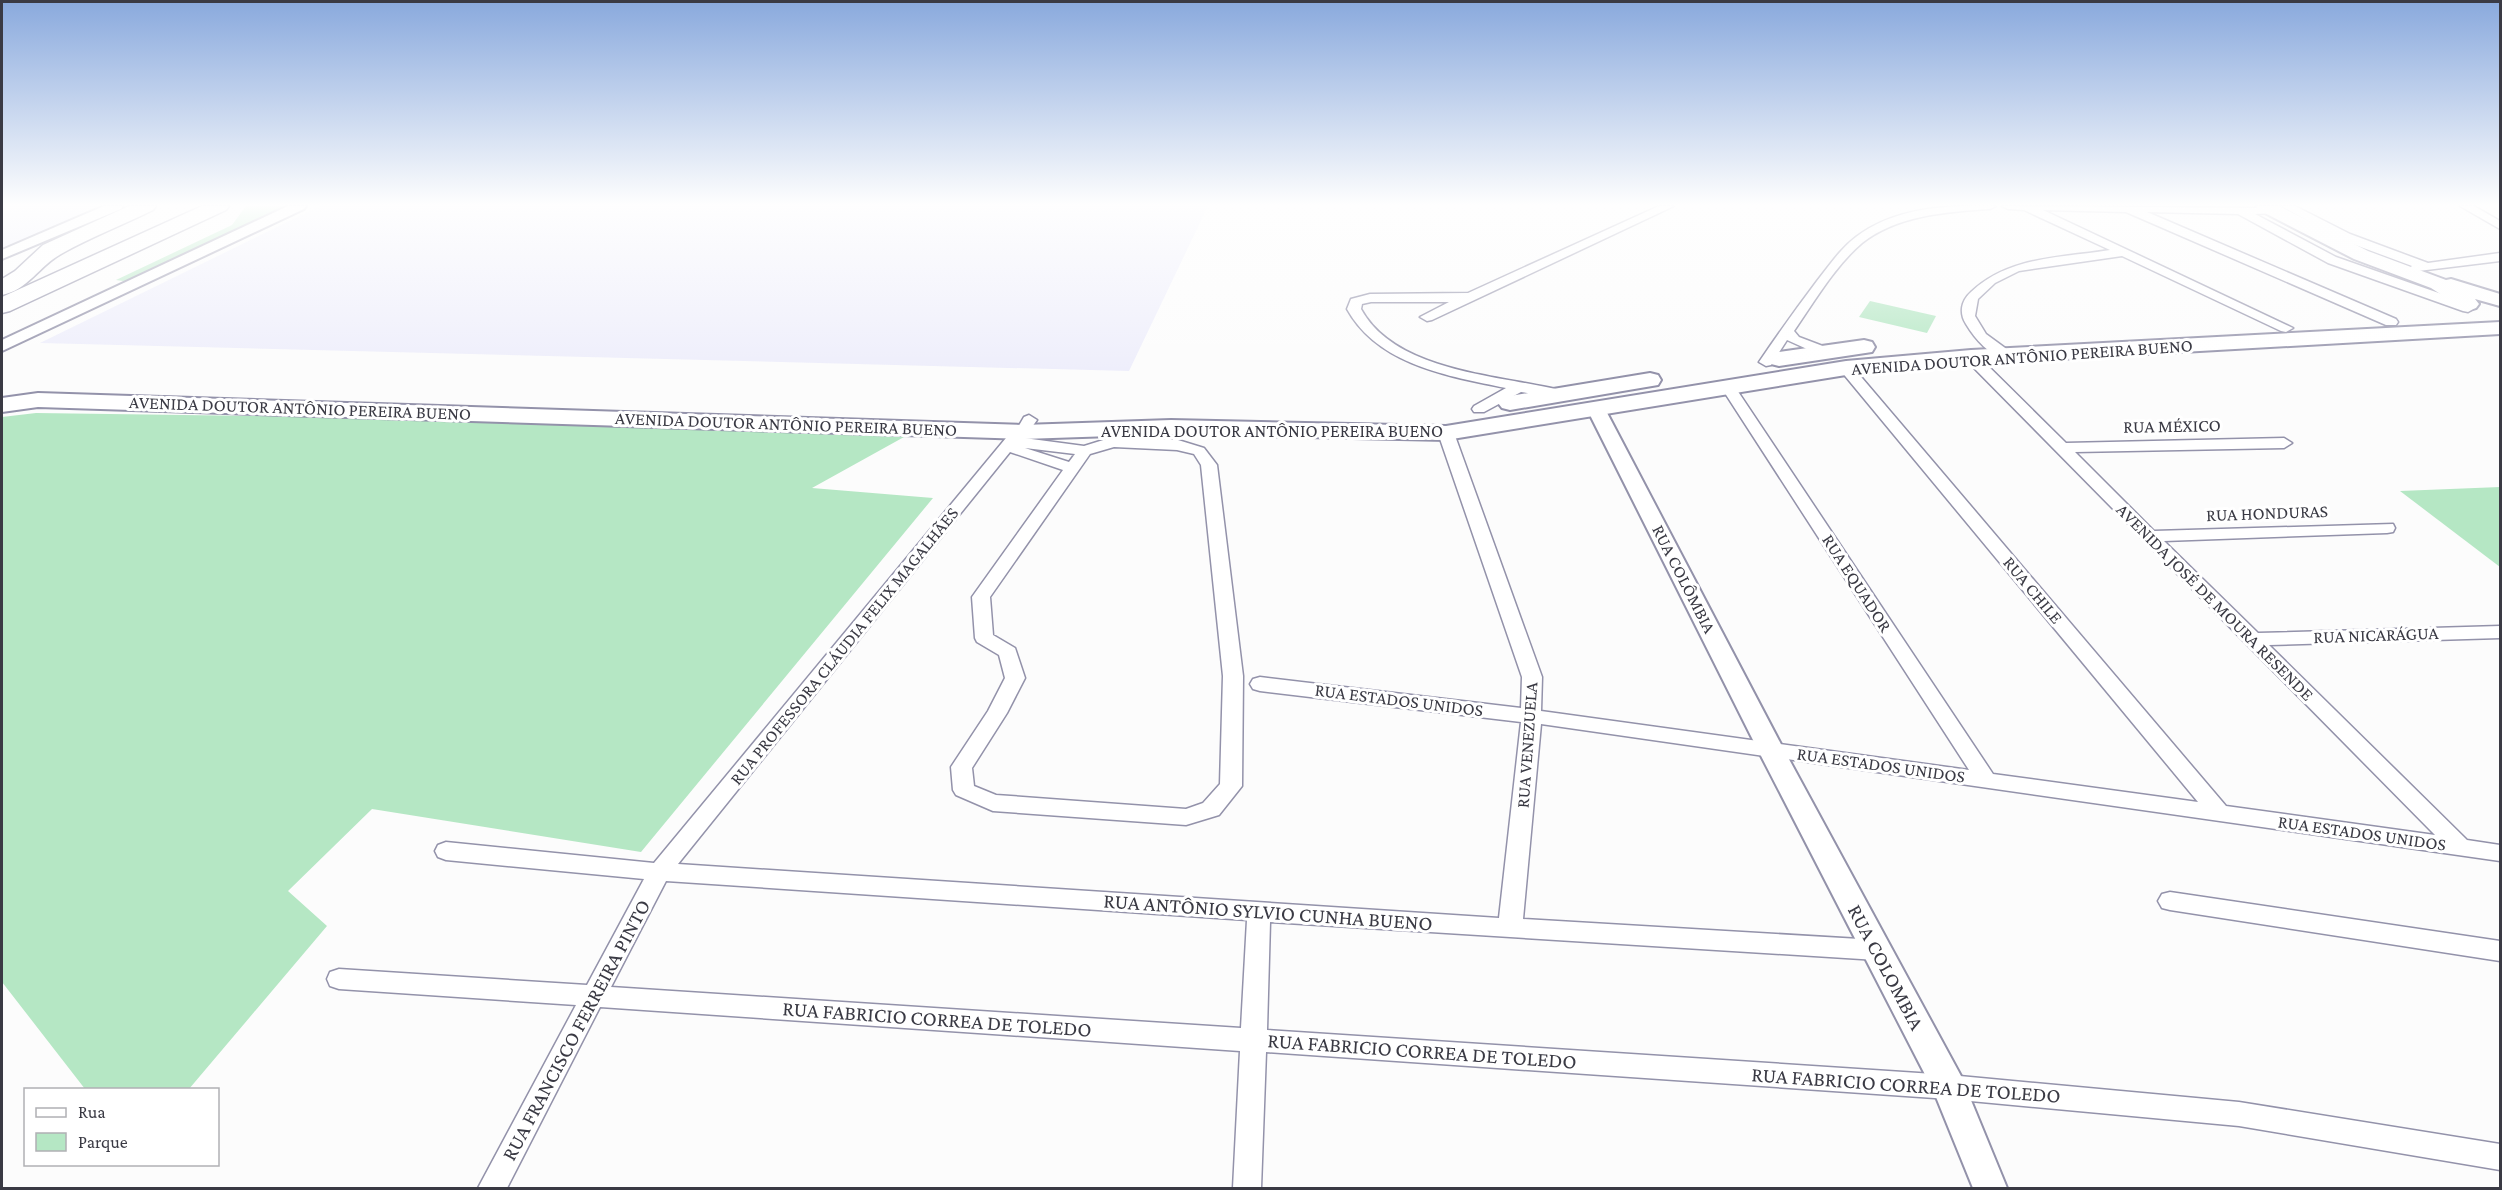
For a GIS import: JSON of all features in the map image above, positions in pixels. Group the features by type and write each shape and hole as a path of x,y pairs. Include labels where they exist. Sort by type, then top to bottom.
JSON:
{"highway":[{"path":"2,290 23,276 39,262"},
{"path":"2,290 67,262"},
{"path":"2,306 98,262"}],"main road":[{"path":"2384,262 2500,301"},
{"path":"2417,271 2453,292 2470,308 2500,323"},
{"name":"AVENIDA DOUTOR ANTÔNIO PEREIRA BUENO","path":"2,383 14,387 79,390 925,415 1017,435 1171,414 1403,420 1479,409 1728,387 1979,350 2453,318 2470,308 2472,300 2500,301"},
{"name":"AVENIDA DOUTOR ANTÔNIO PEREIRA BUENO","path":"2,405 38,400 84,401 1017,435 1218,427 1446,433 1586,400 1823,351 1979,350 2007,356 2500,328"},
{"path":"1446,433 1452,417 1479,409"}],"street":[{"path":"2,346 182,262"},
{"path":"1426,317 1545,262"},
{"path":"1767,362 1786,330 1838,262"},
{"name":"AVENIDA JOSÉ DE MOURA RESENDE","path":"2059,262 2016,268 1991,280 1972,298 1968,316 1975,331 1979,350 2061,448 2460,847"},
{"path":"2143,262 2286,328"},
{"path":"2252,262 2391,322"},
{"path":"2336,262 2470,308"},
{"path":"2417,271 2477,262"},
{"path":"1467,297 1370,298 1356,302 1354,309 1363,326 1381,343 1432,365 1519,387 1586,400"},
{"path":"1786,330 1794,339 1823,351"},
{"path":"2,352 26,336"},
{"name":"RUA CHILE","path":"1846,368 2219,813"},
{"path":"1479,409 1519,387"},
{"name":"RUA EQUADOR","path":"1728,387 1986,780"},
{"name":"RUA COLÔMBIA","path":"1586,400 1771,750"},
{"name":"RUA VENEZUELA","path":"1446,433 1532,677 1531,716 1510,928"},
{"path":"1017,435 1085,451 1113,442 1178,445 1199,451 1209,465 1233,676 1231,786 1211,809 1186,817 993,803 964,790 961,767 997,712 1015,678 1008,652 984,638 981,597 1085,451"},
{"path":"1017,435 1073,468"},
{"name":"RUA PROFESSORA CLÁUDIA FELIX MAGALHÃES","path":"659,872 1017,435"},
{"name":"RUA MÉXICO","path":"2061,448 2284,443"},
{"name":"RUA HONDURAS","path":"2149,536 2387,528"},
{"name":"RUA NICARÁGUA","path":"2252,639 2500,632"},
{"name":"RUA ESTADOS UNIDOS","path":"1260,684 1531,716 2500,853"},
{"name":"RUA COLOMBIA","path":"1771,750 1949,1087 1990,1188"},
{"name":"RUA ANTÔNIO SYLVIO CUNHA BUENO","path":"446,851 659,872 1877,950"},
{"name":"RUA FRANCISCO FERREIRA PINTO","path":"492,1188 659,872"},
{"path":"2170,901 2500,951"},
{"path":"1247,1188 1259,911"},
{"name":"RUA FABRICIO CORREA DE TOLEDO","path":"339,979 1949,1087 2239,1114 2500,1158"}],"shaded area":[{"path":"207,262 1181,262 1129,371 40,343"}],"green space":[{"path":"155,262 173,262 129,282 116,280"},
{"path":"1870,301 1936,316 1927,333 1859,317"},
{"path":"36,413 401,418 904,437 812,488 933,498 641,852 372,809 288,891 327,926 190,1088 84,1088 2,982 2,417"},
{"path":"2500,487 2500,567 2400,491"}]}
